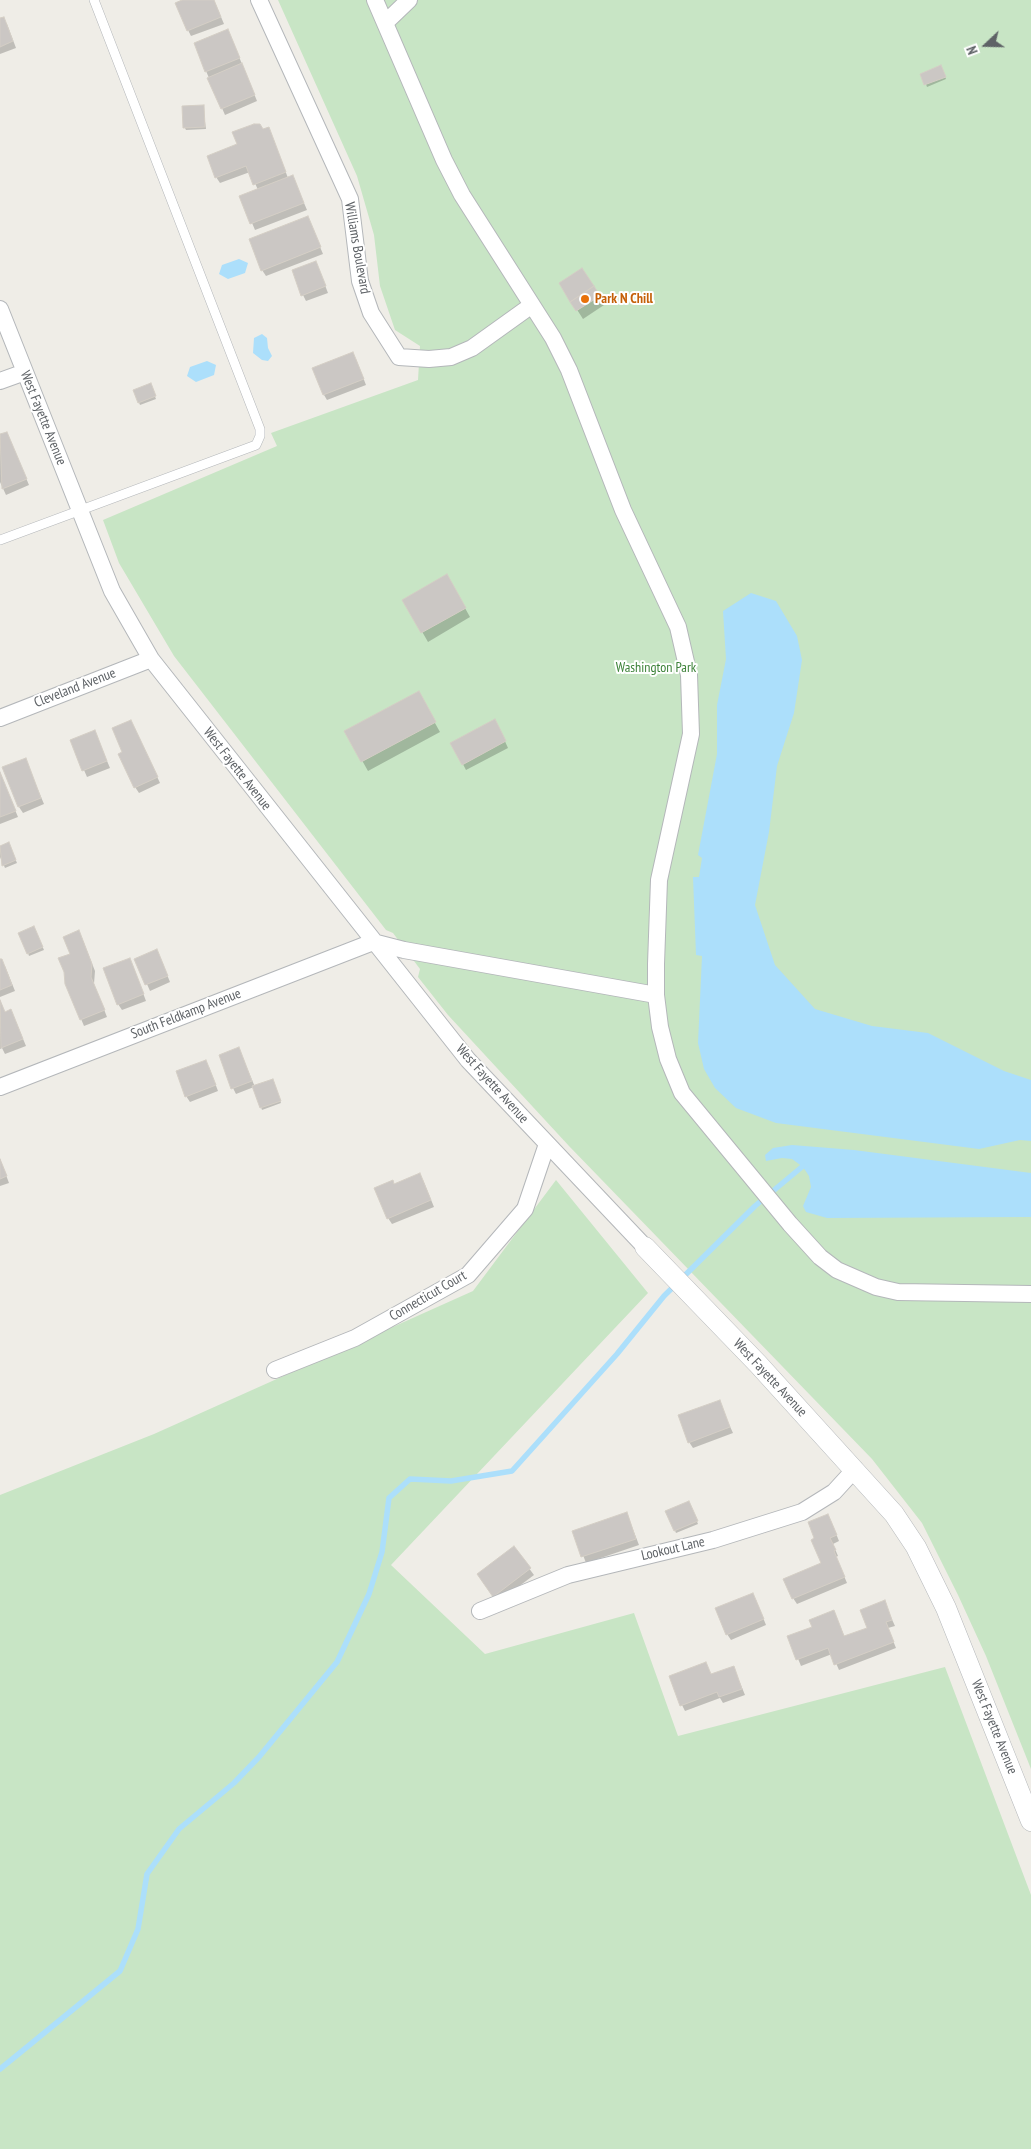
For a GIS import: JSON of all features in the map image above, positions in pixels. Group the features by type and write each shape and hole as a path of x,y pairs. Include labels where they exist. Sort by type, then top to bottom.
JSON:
{"street":[{"name":"Williams Boulevard","path":"259,0 350,199 360,281 371,313 399,358 429,360 451,357 472,348 532,305"},
{"path":"375,0 444,160 462,195 553,338 569,370 623,510 678,627 689,675 691,734 659,880 656,995 660,1027 668,1059 682,1093 777,1208 820,1257 837,1270 876,1287 898,1292 1031,1294"},
{"path":"385,23 409,0"},
{"name":"West Fayette Avenue","path":"0,309 112,591 150,660 372,942 468,1060 855,1469 894,1514 916,1547 946,1608 1031,1822"},
{"path":"0,381 25,372"},
{"name":"Cleveland Avenue","path":"0,718 150,660"},
{"path":"372,942 404,950 656,995"},
{"name":"South Feldkamp Avenue","path":"0,1088 372,942"},
{"name":"Connecticut Court","path":"275,1370 355,1338 468,1275 525,1210 547,1144"},
{"name":"Lookout Lane","path":"480,1611 568,1575 713,1540 802,1512 834,1492 855,1469"}],"lane":[{"path":"0,540 79,509 92,508 256,445 260,436 260,429 94,0"}],"green space":[{"name":"Washington Park","path":"278,0 1031,0 1031,1769 986,1656 922,1523 872,1459 569,1146 448,1015 418,977 420,969 393,933 386,930 174,656 119,563 103,520 277,446 271,433 418,380 420,346 395,330 380,286 374,235 357,176"},
{"path":"556,1180 648,1293 391,1565 485,1654 634,1613 678,1736 945,1667 1031,1895 1031,2149 0,2149 0,1495 154,1434 473,1291"}],"water":[{"path":"239,259 248,263 245,273 228,279 219,274 222,265"},
{"path":"262,334 267,338 268,348 272,356 268,361 262,360 253,353 254,338"},
{"path":"207,361 216,365 214,375 196,382 187,376 190,367"},
{"path":"751,593 776,601 797,636 802,660 794,713 777,766 769,832 755,905 775,965 815,1009 872,1026 928,1033 1004,1071 1031,1080 1031,1141 1020,1140 979,1149 776,1123 736,1108 715,1088 704,1069 698,1043 702,956 696,955 693,877 699,877 702,858 698,855 717,754 717,705 726,659 723,611"},
{"path":"792,1145 854,1150 1031,1173 1031,1217 827,1218 806,1212 803,1206 811,1187 809,1176 803,1167 792,1159 782,1158 766,1161 765,1155 773,1148"}],"building":[{"path":"182,0 214,0 221,17 187,31 175,3"},
{"path":"4,17 13,41 0,47 0,18"},
{"path":"228,29 240,58 205,72 194,43"},
{"path":"242,63 255,95 221,109 207,78"},
{"path":"941,65 946,77 924,85 920,74"},
{"path":"204,105 205,127 183,128 182,106"},
{"path":"254,124 260,124 263,129 269,127 286,172 253,185 246,166 215,178 207,156 237,144 232,132"},
{"path":"293,175 304,203 250,224 239,196"},
{"path":"308,216 321,247 261,271 249,239"},
{"path":"316,261 326,286 301,296 292,270"},
{"path":"582,268 594,286 570,302 559,283"},
{"name":"Park N Chill","path":"594,286 600,296 576,311 570,302"},
{"path":"353,352 364,379 323,395 312,368"},
{"path":"151,383 156,396 138,403 133,390"},
{"path":"7,432 27,479 2,489 0,434"},
{"path":"447,574 466,608 421,633 402,600"},
{"path":"419,691 436,722 361,762 344,731"},
{"path":"495,719 506,741 462,765 450,743"},
{"path":"131,720 158,777 134,788 118,754 122,752 112,728"},
{"path":"95,730 107,761 82,771 70,740"},
{"path":"26,758 41,798 18,807 2,767"},
{"path":"0,772 16,811 0,817"},
{"path":"9,842 16,860 2,866 0,846"},
{"path":"34,926 43,947 27,954 18,933"},
{"path":"79,930 92,964 91,977 105,1010 80,1020 65,984 64,972 58,958 70,954 63,937"},
{"path":"157,949 168,976 145,985 134,959"},
{"path":"130,958 144,994 117,1005 103,968"},
{"path":"0,959 2,959 12,985 0,990"},
{"path":"0,1000 5,1012 11,1009 23,1039 1,1048"},
{"path":"239,1047 252,1081 231,1089 219,1055"},
{"path":"206,1060 216,1085 185,1097 176,1071"},
{"path":"273,1079 281,1101 260,1108 252,1086"},
{"path":"0,1159 7,1176 0,1179"},
{"path":"420,1173 431,1200 387,1219 374,1188 393,1180 394,1184"},
{"path":"720,1400 730,1427 688,1443 678,1415"},
{"path":"689,1501 698,1521 674,1531 665,1511"},
{"path":"627,1512 636,1539 581,1557 572,1531"},
{"path":"828,1514 837,1535 830,1538 845,1577 792,1599 783,1579 821,1563 811,1540 814,1538 808,1522"},
{"path":"514,1546 531,1568 493,1597 477,1574"},
{"path":"753,1593 764,1619 726,1635 715,1608"},
{"path":"885,1600 892,1620 886,1622 894,1642 834,1665 828,1648 796,1660 787,1636 812,1627 809,1620 834,1610 844,1636 867,1628 860,1610"},
{"path":"706,1662 711,1674 734,1666 742,1689 719,1697 717,1692 680,1706 669,1676"}],"waterway":[{"path":"0,2069 120,1971 138,1929 147,1874 179,1829 234,1783 259,1757 337,1662 369,1594 382,1552 389,1498 410,1479 451,1481 512,1471 617,1354 664,1296 755,1206 803,1166"}],"place":[{"name":"Park N Chill","path":"585,299"}]}
